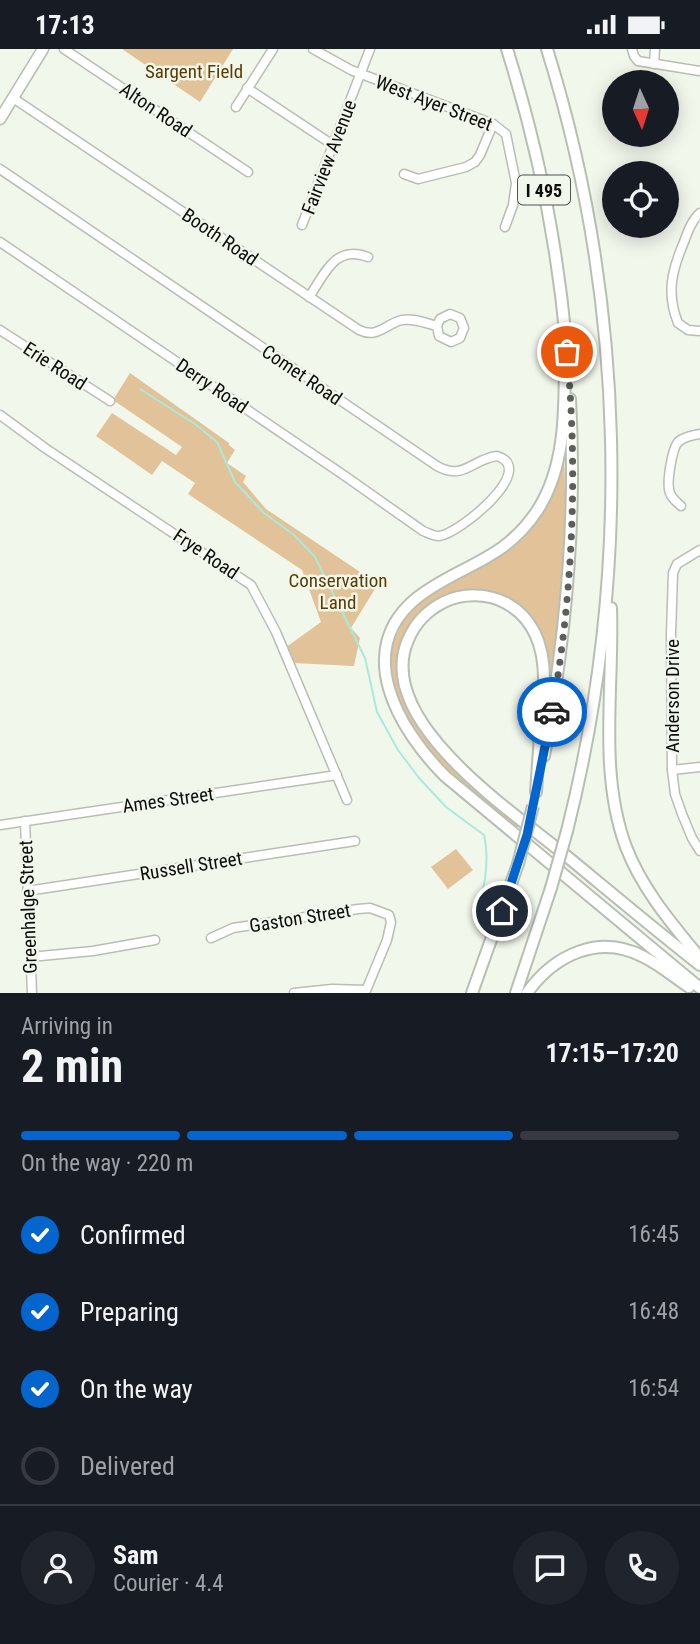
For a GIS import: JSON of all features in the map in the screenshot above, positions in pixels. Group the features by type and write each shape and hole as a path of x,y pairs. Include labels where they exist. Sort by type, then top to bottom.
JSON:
{"highway":[{"name":"I 495","path":"472,993 518,864 533,806 558,676 570,562 573,450 565,335 555,250 522,99 507,49"},
{"name":"I 495","path":"516,993 567,831 589,729 608,576 612,446 603,313 582,180 547,49"},
{"path":"565,335 561,435 555,466 538,508 519,533 493,556 436,586 410,605 389,638 386,657 387,682 395,707 427,759 700,988"},
{"path":"608,576 611,619 612,784 619,827 631,860 652,897 700,958"},
{"path":"536,792 544,679 539,639 524,617 504,602 494,598 468,596 448,601 426,614 416,624 404,648 402,666 406,688 426,729 462,769 700,965"},
{"path":"527,993 540,977 563,958 585,949 599,947 642,955 698,993"}],"main road":[{"path":"0,119 43,49"}],"street":[{"name":"Alton Road","path":"64,49 247,172"},
{"path":"236,107 273,49"},
{"name":"West Ayer Street","path":"313,49 361,74 493,124 506,134 516,183 513,205 505,227"},
{"name":"Fairview Avenue","path":"302,225 370,49"},
{"path":"632,49 638,61 700,71"},
{"path":"654,64 655,49"},
{"path":"247,88 333,145"},
{"name":"Booth Road","path":"13,98 365,333 375,334 396,322 406,320 437,326"},
{"path":"404,174 418,179 466,167 475,162 493,124"},
{"name":"Comet Road","path":"0,169 440,468 458,472 494,457 508,462 509,477 482,510 444,534 436,535 423,531"},
{"path":"700,213 690,227 671,276 678,323 688,330 700,331"},
{"name":"Derry Road","path":"0,242 423,531"},
{"path":"309,297 337,257 351,252 368,257"},
{"name":"Erie Road","path":"0,330 110,401"},
{"name":"Frye Road","path":"0,415 251,585 276,632 347,800"},
{"path":"681,506 671,497 668,488 673,450 683,439 700,434"},
{"name":"Anderson Drive","path":"700,550 677,564 673,573 671,623 672,770 675,794 692,838 700,851"},
{"path":"672,770 700,767"},
{"name":"Ames Street","path":"0,825 337,775"},
{"name":"Greenhalge Street","path":"25,821 32,993"},
{"name":"Russell Street","path":"27,891 355,841"},
{"name":"Gaston Street","path":"211,938 233,928 370,908 389,915 391,922 390,931 366,991"},
{"path":"30,957 93,951 155,940"},
{"path":"294,993 332,989 366,991"}],"green space":[{"name":"Sargent Field","path":"122,49 233,49 200,102"},
{"name":"Conservation Land","path":"130,373 229,443 235,450 227,463 246,476 243,482 266,509 378,584 351,628 360,638 354,666 293,663 285,648 321,622 302,570 188,494 195,483 162,461 152,475 96,436 112,413 176,455 182,447 113,400"},
{"path":"564,454 562,572 549,690 548,656 537,628 485,594 430,608 401,656 417,722 519,821 516,833 434,763 393,696 389,660 403,622 417,605 480,568 512,545"},
{"path":"456,849 473,870 448,889 431,867"}],"waterway":[{"path":"140,389 195,424 217,442 235,482 264,513 294,535 315,557 365,658 377,712 398,750 446,807 484,835 486,869 475,924"}],"way so far":[{"path":"552,712 564,634 570,562 573,459 567,352"}],"route":[{"path":"502,911 527,835 552,712"}]}
